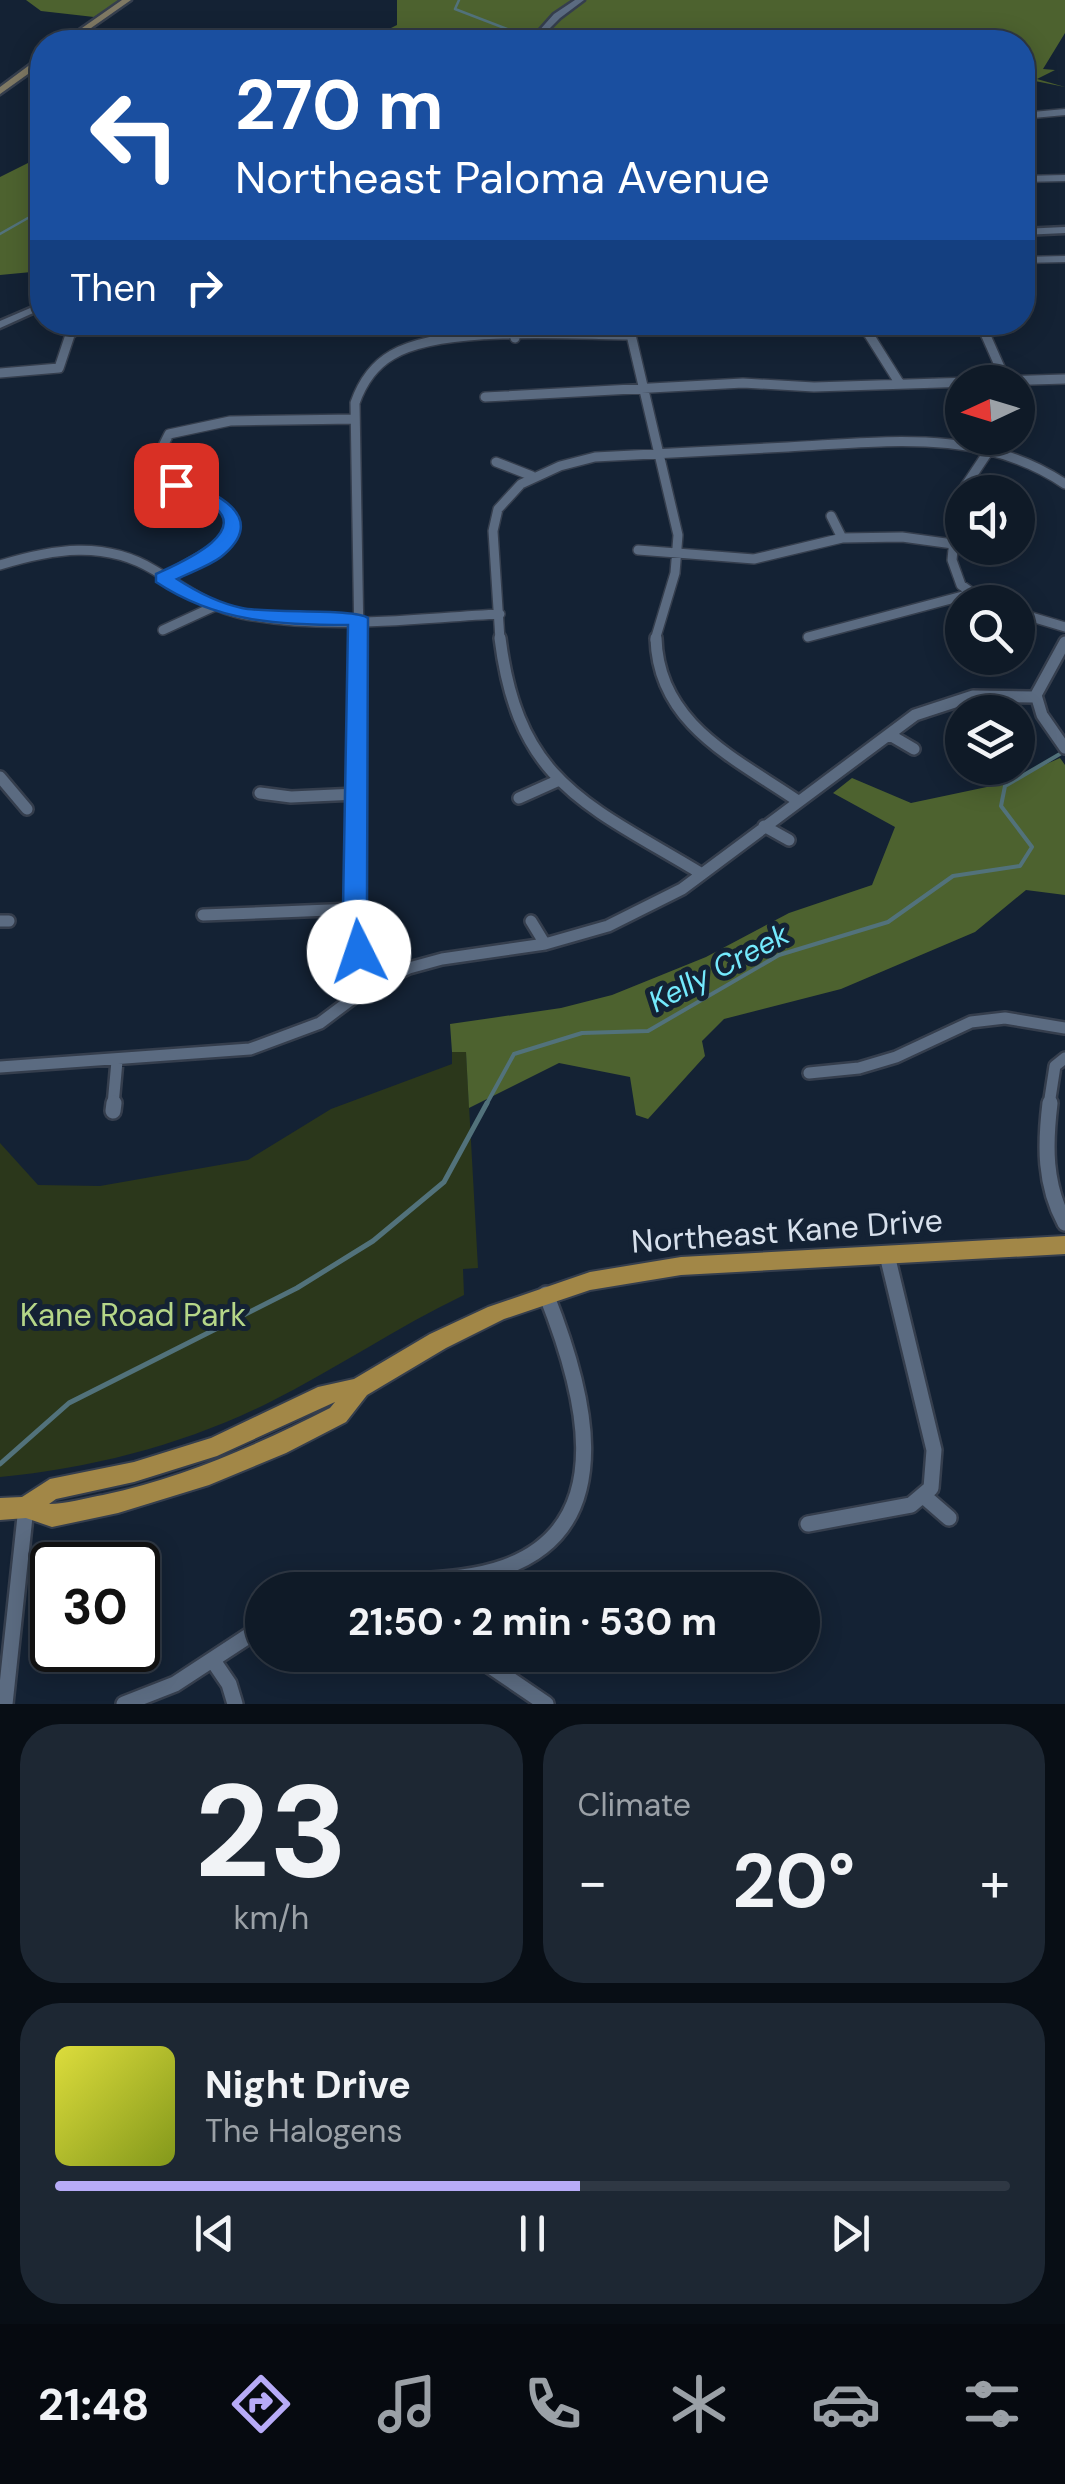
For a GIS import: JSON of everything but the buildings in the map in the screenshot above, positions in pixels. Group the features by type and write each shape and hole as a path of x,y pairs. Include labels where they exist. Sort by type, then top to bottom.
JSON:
{"main road":[{"path":"83,30 126,0"},
{"path":"0,92 30,69"},
{"name":"Northeast Kane Drive","path":"0,1509 26,1508 50,1490 187,1457 256,1430 326,1394 358,1388 453,1334 546,1294 654,1269 1065,1246"}],"street":[{"path":"544,30 580,0"},
{"path":"1035,115 1065,112"},
{"path":"1035,179 1065,178"},
{"path":"1035,231 1065,230"},
{"path":"1035,260 1065,259"},
{"path":"0,325 30,311"},
{"path":"0,374 59,368 70,335"},
{"path":"382,980 359,952 355,908 355,419 358,391 377,365 404,348 438,342 631,335 678,536 678,552 655,640 663,684 684,717 708,740 798,801"},
{"path":"869,335 900,384"},
{"path":"986,335 999,365"},
{"path":"1035,380 1065,379"},
{"path":"485,397 642,392 731,384 814,388 945,383"},
{"path":"163,578 212,555 226,541 231,526 228,512 217,500 161,476 157,464 162,441 168,435 211,424 355,419"},
{"path":"702,874 557,781 530,746 508,692 500,614 493,523 508,496 532,476 595,457 925,440 945,443"},
{"path":"1010,455 1065,484"},
{"path":"496,462 532,476"},
{"path":"830,516 842,538"},
{"path":"638,550 754,559 842,538 902,537 945,543"},
{"path":"0,564 40,553 93,550 138,561 214,607 291,619 500,614"},
{"path":"808,637 945,603"},
{"path":"163,630 214,607"},
{"path":"1035,619 1065,627"},
{"path":"1035,695 1039,680 1065,642"},
{"path":"1035,700 1038,711 1065,748"},
{"path":"0,1067 230,1052 287,1038 335,1014 382,980 442,959 545,944 635,915 702,874 916,716 945,703"},
{"path":"890,736 914,749"},
{"path":"0,777 26,809"},
{"path":"520,798 557,781"},
{"path":"260,793 357,794"},
{"path":"764,826 789,840"},
{"path":"203,914 355,908"},
{"path":"531,921 545,944"},
{"path":"809,1073 860,1068 896,1058 971,1022 1005,1018 1065,1028"},
{"path":"1065,1058 1055,1066 1046,1129 1052,1188 1065,1224"},
{"path":"113,1112 117,1061"},
{"path":"808,1524 844,1514 901,1510 926,1498 936,1469 887,1255"},
{"path":"482,1572 524,1561 556,1538 580,1497 584,1457 577,1377 568,1344 546,1294"},
{"path":"926,1498 948,1518"},
{"path":"5,1704 26,1508"},
{"path":"124,1704 161,1691 214,1662 245,1639"},
{"path":"214,1662 229,1684 235,1704"},
{"path":"499,1672 546,1704"}],"green space":[{"path":"26,0 120,0 94,17 41,11"},
{"path":"397,0 1065,0 1065,33 1043,69 1055,70 1037,79 1065,87 1035,81 1035,30 387,30 397,25"},
{"path":"30,162 30,272 0,275 0,177"},
{"path":"1060,758 1065,765 1065,895 1026,890 975,932 841,989 724,1019 702,1041 705,1056 648,1119 636,1115 630,1077 559,1063 469,1108 466,1052 452,1052 450,1024 561,1008 612,995 706,957 789,913 872,885 895,827 833,793 852,778 911,803 996,785 1035,785 1035,769"},
{"name":"Kane Road Park","path":"466,1051 478,1268 463,1269 464,1295 295,1389 206,1430 105,1460 0,1477 0,1143 38,1185 100,1186 248,1160 331,1109 452,1064 452,1052"}],"waterway":[{"path":"459,0 455,9 506,30"},
{"path":"0,234 30,217"},
{"name":"Kelly Creek","path":"486,1105 514,1054 582,1033 648,1031 779,955 888,922 953,876 1020,866 1032,847 1001,806 1005,786 1065,751"},
{"name":"Kelly Creek","path":"0,1464 69,1403 297,1288 373,1241 444,1182 487,1103"}],"route":[{"path":"176,485 217,500 228,512 231,526 226,541 212,555 163,578 179,590 239,614 291,619 358,618 355,908 359,952"}]}
